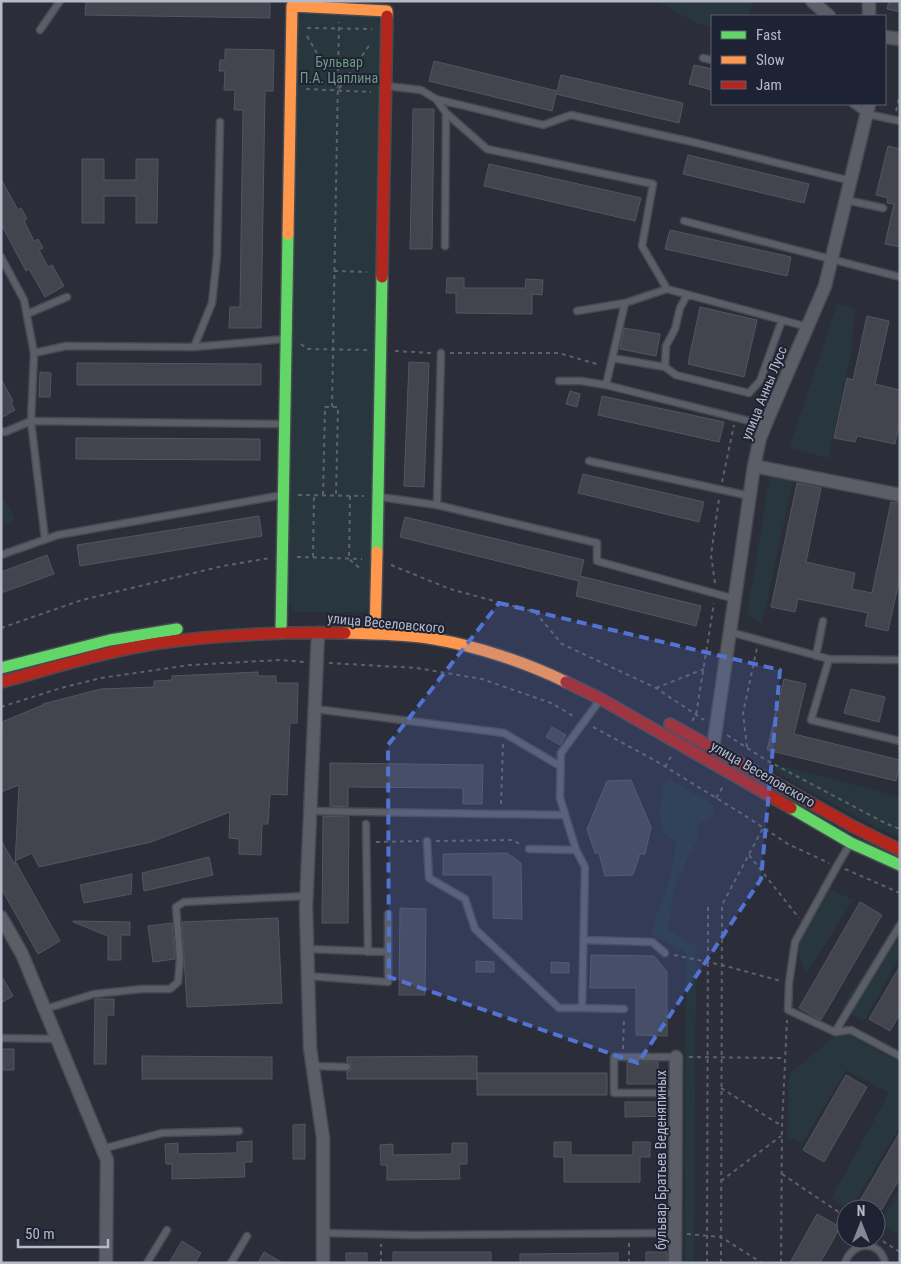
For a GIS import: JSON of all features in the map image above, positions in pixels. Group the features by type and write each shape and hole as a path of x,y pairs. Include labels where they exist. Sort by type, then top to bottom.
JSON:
{"main road":[{"path":"281,633 291,89 297,27 292,3 339,8 387,6 384,30 386,89 378,497 372,626"},
{"name":"улица Веселовского","path":"372,626 486,651 552,675 679,743 851,842 900,865"},
{"name":"улица Веселовского","path":"1,682 95,656 159,643 220,636 318,633 372,626 434,628 490,641 542,659"},
{"path":"1,668 92,643 156,631 192,627"},
{"name":"улица Веселовского","path":"660,718 852,826 900,850"},
{"name":"улица Анны Лусс","path":"706,760 713,748"}],"street":[{"path":"812,1 827,15"},
{"path":"869,1 869,15"},
{"path":"886,36 900,39"},
{"name":"улица Анны Лусс","path":"713,748 754,466 760,438 825,286 868,109"},
{"path":"754,466 900,495"},
{"path":"318,633 307,896 307,949 310,1048 323,1138 323,1263"},
{"path":"1,917 22,954 107,1160 106,1263"},
{"name":"бульвар Братьев Веденяпиных","path":"675,1263 676,1092 681,1057"}],"lane":[{"path":"40,30 60,1"},
{"path":"703,58 711,60"},
{"path":"386,89 421,90 436,99 543,125 571,115 697,143 851,181"},
{"path":"436,99 446,113 487,149 653,184 642,246 667,289"},
{"path":"856,105 897,120"},
{"path":"445,246 446,113"},
{"path":"194,347 212,303 217,256 220,122"},
{"path":"846,200 883,208"},
{"path":"684,221 900,277"},
{"path":"1,258 24,300 34,353 31,421 45,540"},
{"path":"577,311 625,303 667,289 808,327"},
{"path":"665,367 666,346 675,329 680,308 687,295"},
{"path":"27,314 67,297"},
{"path":"606,385 625,303"},
{"path":"612,358 665,367 676,376 749,393 760,381 782,320"},
{"path":"34,353 66,346 194,347 287,339"},
{"path":"437,505 441,353"},
{"path":"560,381 581,381 606,385 765,425"},
{"path":"1,431 5,432 31,421 286,424"},
{"path":"589,461 750,496"},
{"path":"1,555 58,535 284,495"},
{"path":"378,497 437,505 598,543 598,561 735,599"},
{"path":"816,656 823,621"},
{"path":"730,632 829,659 900,660"},
{"path":"829,659 811,720 900,741"},
{"path":"582,1008 586,867 576,850 560,798 560,753 600,699"},
{"path":"315,709 504,733 560,766"},
{"path":"310,810 565,815"},
{"path":"366,824 368,952"},
{"path":"427,841 429,878 466,899 475,929 559,1008 624,1009"},
{"path":"851,842 795,942 789,983 788,1010 835,1032 851,1030 900,1056"},
{"path":"529,848 576,850"},
{"path":"44,1009 94,994 142,989 170,989 178,982 180,959 176,907 184,902 307,896"},
{"path":"308,976 388,982 388,914"},
{"path":"835,1032 900,925"},
{"path":"584,940 652,942 665,953"},
{"path":"307,949 388,952"},
{"path":"1,1038 57,1039"},
{"path":"676,1092 614,1092 614,1057 681,1057"},
{"path":"313,1066 347,1067"},
{"path":"102,1149 162,1133 239,1131"},
{"path":"147,1263 167,1230"},
{"path":"323,1233 675,1233"},
{"path":"231,1263 247,1236"},
{"path":"845,1263 851,1251 857,1247 870,1246 881,1254 885,1263"}],"path":[{"path":"332,407 339,8"},
{"path":"297,27 384,30"},
{"path":"297,27 338,90"},
{"path":"338,90 384,30"},
{"path":"291,89 386,89"},
{"path":"897,120 900,94"},
{"path":"334,271 382,272"},
{"path":"323,496 325,407 338,407 336,496"},
{"path":"284,495 378,497"},
{"path":"313,557 314,495"},
{"path":"349,559 350,496"},
{"path":"738,762 748,748 743,713 759,640"},
{"path":"656,688 704,669"},
{"path":"500,814 504,733"},
{"path":"716,798 731,774"},
{"path":"721,1263 722,905 764,828"},
{"path":"366,842 512,840 529,848"},
{"path":"749,856 804,924"},
{"path":"707,1263 708,905"},
{"path":"665,953 722,965 789,983"},
{"path":"623,1057 624,1009"},
{"path":"781,1263 782,1126 788,1010"},
{"path":"681,1057 786,1058"},
{"path":"721,1088 782,1126"},
{"path":"721,1181 782,1135"},
{"path":"782,1174 836,1210"},
{"path":"629,1233 629,1263"},
{"path":"675,1233 721,1237 762,1263"},
{"path":"381,1234 381,1263"},
{"path":"886,1243 900,1252"}],"highlighted area":[{"path":"499,603 780,670 761,879 638,1063 389,977 388,745"}],"green space":[{"path":"656,1 753,1 748,15 711,15 711,28 697,23"},
{"name":"Бульвар П.А. Цаплина","path":"305,12 376,16 382,26 369,604 366,612 295,612 289,602 297,19"},
{"path":"837,303 855,308 851,354 828,458 789,448"},
{"path":"772,464 795,471 762,624 747,614"},
{"path":"1,494 15,519 1,527"},
{"path":"779,765 900,797 900,837 878,828 775,772"},
{"path":"669,778 712,803 714,815 698,825 697,841 675,886 668,929 696,946 694,1263 685,1263 686,952 650,934 672,871 676,841 662,833 660,811 663,786"},
{"path":"830,889 853,900 806,974 796,948"},
{"path":"900,916 900,956 864,1021 841,1008"},
{"path":"842,1031 900,1062 900,1126 857,1199 836,1199 836,1202 831,1199 889,1093 846,1070 802,1144 787,1136 789,1074"},
{"path":"900,1189 900,1235 886,1227 886,1212"}],"building":[{"path":"86,1 270,1 270,18 85,15"},
{"path":"889,1 900,1 900,12 887,9"},
{"path":"225,49 274,50 273,91 265,91 261,328 229,328 230,307 240,307 243,110 234,110 235,90 224,90 225,71 219,71 220,60 225,60"},
{"path":"434,61 557,91 561,75 683,103 679,123 556,94 552,111 429,81"},
{"path":"694,65 711,69 711,90 689,84"},
{"path":"413,109 434,109 432,249 410,249"},
{"path":"888,146 900,149 900,247 885,244 894,204 887,203 888,198 876,195"},
{"path":"688,155 809,184 804,203 683,174"},
{"path":"82,159 104,159 104,180 136,180 136,159 158,159 157,223 136,223 136,196 104,196 104,223 82,223"},
{"path":"489,164 641,198 635,221 484,186"},
{"path":"1,179 18,210 21,208 27,219 24,221 34,241 38,239 43,248 39,250 48,267 52,265 64,286 45,297 29,269 26,271 1,224"},
{"path":"670,230 791,257 787,276 665,249"},
{"path":"447,278 464,278 464,288 525,288 526,279 543,280 542,295 532,294 532,314 456,313 456,293 446,293"},
{"path":"700,307 757,320 744,377 688,364"},
{"path":"867,316 889,321 875,384 900,390 900,421 895,444 857,436 855,442 834,438 847,378 853,380"},
{"path":"624,328 660,334 656,356 620,349"},
{"path":"409,362 429,363 424,487 404,486"},
{"path":"77,363 261,364 261,385 77,385"},
{"path":"40,372 51,373 50,397 39,397"},
{"path":"1,379 13,401 11,403 15,410 1,418"},
{"path":"570,391 580,394 577,407 566,404"},
{"path":"602,396 724,422 719,442 598,415"},
{"path":"76,438 260,439 260,460 76,459"},
{"path":"583,474 704,502 699,522 578,493"},
{"path":"797,483 821,488 806,562 855,573 852,589 872,593 891,502 900,503 900,577 888,631 865,626 868,613 798,599 795,612 771,607"},
{"path":"259,516 262,536 80,566 77,545"},
{"path":"405,517 584,560 580,576 701,606 696,626 576,596 579,581 400,537"},
{"path":"47,555 54,574 1,593 1,572"},
{"path":"258,672 258,676 276,676 276,683 298,683 297,723 290,723 287,795 270,794 268,824 262,824 261,855 239,854 239,839 229,838 230,812 151,842 39,867 32,853 15,861 19,785 1,792 2,722 43,704 101,689 154,687 154,681 172,680 172,676"},
{"path":"784,679 806,684 794,734 900,760 896,781 767,750"},
{"path":"851,689 885,697 879,722 844,713"},
{"path":"552,727 566,735 560,745 546,737"},
{"path":"330,763 483,765 482,804 463,804 463,788 348,787 348,807 330,806"},
{"path":"631,780 651,827 645,854 640,854 633,875 605,876 599,853 595,853 587,829 607,781"},
{"path":"323,816 349,817 348,923 322,923"},
{"path":"1,840 15,865 15,861 60,941 38,954 1,888"},
{"path":"507,853 521,863 522,919 493,918 493,875 443,875 443,854"},
{"path":"209,857 213,875 144,891 142,873"},
{"path":"132,874 131,894 84,903 80,885"},
{"path":"860,902 882,915 821,1020 799,1008"},
{"path":"400,908 426,909 425,995 399,995"},
{"path":"278,918 282,1003 187,1007 182,922"},
{"path":"73,921 130,922 130,935 121,935 121,960 108,960 108,936"},
{"path":"172,923 175,959 153,962 148,926"},
{"path":"591,955 654,956 667,972 667,1036 636,1035 636,988 590,988"},
{"path":"476,961 494,962 494,972 476,972"},
{"path":"551,962 569,963 569,973 551,973"},
{"path":"900,966 900,1014 890,1031 869,1019"},
{"path":"1,975 13,996 1,1003"},
{"path":"95,999 114,999 114,1015 107,1015 106,1064 94,1064"},
{"path":"1,1049 14,1049 14,1070 1,1070"},
{"path":"142,1056 272,1057 272,1079 142,1079"},
{"path":"477,1056 477,1079 347,1079 347,1072 352,1067 347,1062 347,1057"},
{"path":"627,1062 658,1062 658,1084 627,1084"},
{"path":"477,1073 607,1073 607,1095 477,1095"},
{"path":"846,1075 867,1087 824,1162 803,1150"},
{"path":"625,1102 667,1102 667,1116 625,1117"},
{"path":"305,1124 305,1159 293,1159 293,1125"},
{"path":"900,1132 900,1178 886,1202 886,1199 861,1199"},
{"path":"252,1141 252,1162 244,1162 245,1177 172,1179 172,1164 166,1164 165,1144 178,1143 178,1154 237,1153 237,1142"},
{"path":"554,1142 571,1142 571,1155 633,1155 633,1142 650,1142 650,1157 640,1157 640,1182 564,1182 564,1157 554,1157"},
{"path":"452,1143 467,1143 467,1164 459,1164 460,1179 387,1180 387,1165 381,1165 380,1145 393,1144 393,1155 452,1154"},
{"path":"817,1214 836,1225 836,1234 820,1263 790,1263"},
{"path":"182,1241 201,1253 195,1263 169,1263"},
{"path":"264,1252 283,1263 258,1263"},
{"path":"393,1252 491,1252 491,1263 393,1263"},
{"path":"646,1252 667,1252 667,1263 646,1263"},
{"path":"346,1253 367,1253 367,1263 346,1263"},
{"path":"618,1253 618,1263 520,1263 520,1254"}],"traffic: fast":[{"path":"281,633 288,234"},
{"path":"377,552 382,277"},
{"path":"1,668 110,640 177,629"},
{"path":"791,808 851,843 900,865"}],"traffic: slow":[{"path":"288,234 292,6 387,11 387,16"},
{"path":"375,634 377,552"},
{"path":"345,633 390,634 450,642 502,656 566,682"}],"traffic: jam":[{"path":"382,277 387,16"},
{"path":"1,682 99,655 159,643 252,634 345,633"},
{"path":"566,682 601,699 791,808"},
{"path":"670,724 852,826 900,850"}]}
